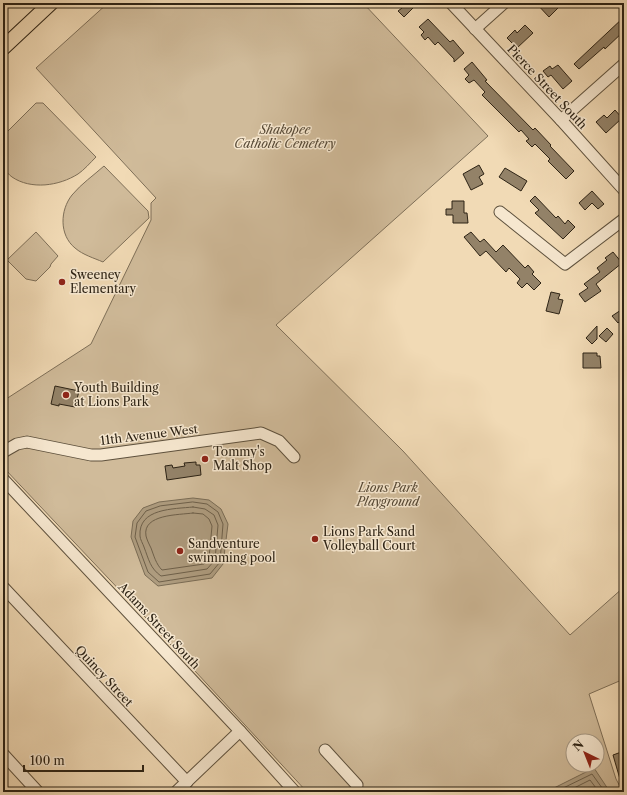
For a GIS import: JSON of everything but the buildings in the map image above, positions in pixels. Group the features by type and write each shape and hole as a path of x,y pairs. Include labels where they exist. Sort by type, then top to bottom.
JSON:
{"main road":[{"path":"3,48 51,3"}],"street":[{"name":"Pierce Street South","path":"451,3 561,120 624,190"},
{"path":"475,29 504,3"},
{"path":"561,120 624,64"},
{"path":"500,212 565,264 624,219"},
{"name":"11th Avenue West","path":"3,452 17,444 27,442 90,455 101,455 261,433 279,440 294,457"},
{"name":"Adams Street South","path":"3,479 296,792"},
{"name":"Quincy Street","path":"3,587 187,782"},
{"path":"176,792 240,731"},
{"path":"325,750 357,785 358,788 356,792"},
{"path":"3,754 38,792"}],"green space":[{"path":"108,3 363,3 488,136 276,325 403,451 570,635 624,587 624,679 589,694 601,733 565,733 565,773 605,773 605,744 616,779 623,792 307,792 145,617 3,467 3,401 91,344 151,220 151,203 156,198 36,68"},
{"path":"36,103 43,103 96,157 78,174 54,184 28,184 12,177 3,168 3,136"},
{"path":"104,166 148,211 149,218 103,262 78,250 70,243 64,229 63,215 72,195 83,183"},
{"path":"36,232 58,256 50,267 36,281 26,279 7,260"}],"water":[{"name":"Sandventure swimming pool","path":"193,498 209,500 221,509 228,524 223,564 212,578 158,586 145,575 131,537 133,521 143,508 159,502"},
{"path":"584,773 597,773 610,792 546,792"}],"place":[{"name":"Sweeney Elementary","path":"62,282"},
{"name":"Youth Building at Lions Park","path":"66,395"},
{"name":"Tommy's Malt Shop","path":"205,459"},
{"name":"Lions Park Sand Volleyball Court","path":"315,539"},
{"name":"Sandventure swimming pool","path":"180,551"}],"park label":[{"name":"Shakopee Catholic Cemetery","path":"285,137"},
{"name":"Lions Park Playground","path":"388,495"}]}
